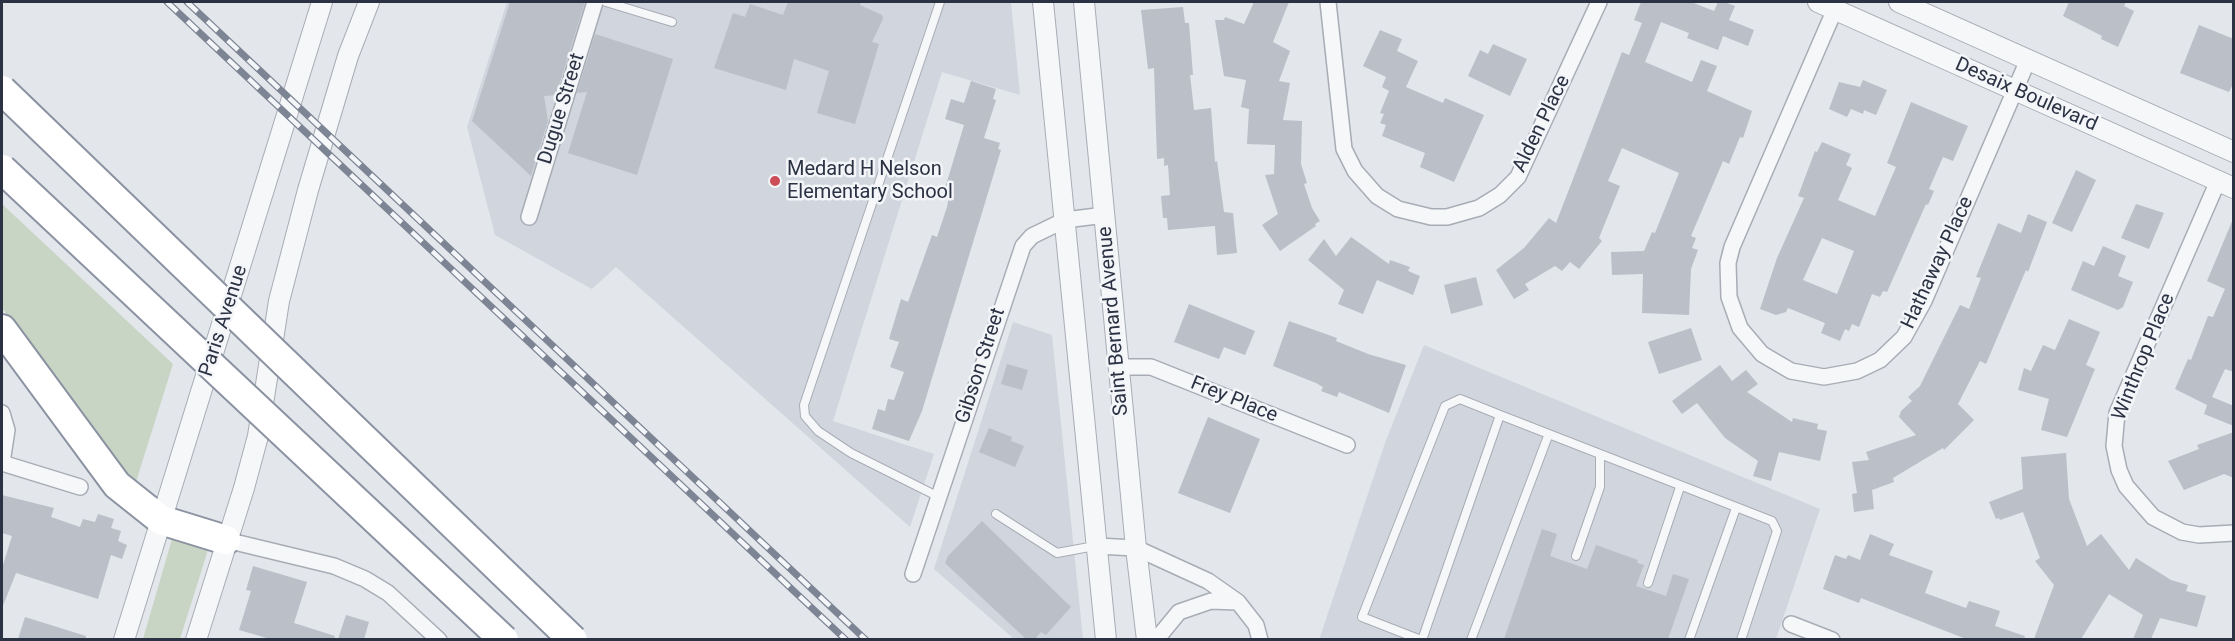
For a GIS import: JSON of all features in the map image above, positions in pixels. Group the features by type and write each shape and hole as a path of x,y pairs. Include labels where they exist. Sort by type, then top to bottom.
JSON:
{"highway":[{"path":"2,90 573,639"},
{"path":"2,169 504,639"},
{"path":"2,329 117,485 161,520 226,540"}],"street":[{"name":"Paris Avenue","path":"124,639 322,2"},
{"path":"196,639 258,436 279,301 305,201 348,56 369,2"},
{"name":"Dugue Street","path":"529,217 595,2"},
{"name":"Saint Bernard Avenue","path":"1042,2 1106,639"},
{"name":"Saint Bernard Avenue","path":"1084,2 1118,368 1147,639"},
{"name":"Alden Place","path":"1328,2 1340,120 1347,157 1365,185 1377,196 1398,209 1431,217 1455,216 1479,208 1500,195 1518,177 1599,2"},
{"name":"Desaix Boulevard","path":"1899,2 2234,152"},
{"name":"Desaix Boulevard","path":"1827,5 2226,184"},
{"name":"Hathaway Place","path":"1827,5 1732,247 1728,263 1729,297 1740,328 1762,354 1791,371 1824,377 1857,371 1880,360 1904,337 1924,301 2028,60"},
{"name":"Winthrop Place","path":"2226,184 2117,413 2114,446 2126,486 2153,517 2175,529 2199,536 2234,533"},
{"name":"Gibson Street","path":"913,574 1016,258 1032,236 1065,220 1105,215"},
{"name":"Frey Place","path":"1118,368 1151,367 1347,445"},
{"path":"2,413 7,430 2,464 80,487"},
{"path":"226,540 334,566 365,579 388,593 439,639"},
{"path":"1096,546 1136,548 1176,564 1238,602 1256,625 1260,639"},
{"path":"1156,639 1179,612 1211,601 1238,602"},
{"path":"1791,624 1832,639"}],"lane":[{"path":"606,2 672,22"},
{"path":"939,498 851,453 818,431 805,416 804,405 940,2"},
{"path":"1500,415 1422,639 1362,617 1446,406 1461,399 1500,415 1548,436 1772,521 1777,531 1741,639"},
{"path":"1471,639 1548,436"},
{"path":"1576,556 1600,487 1600,456"},
{"path":"1648,583 1680,487"},
{"path":"1689,639 1736,508"},
{"path":"996,514 1057,554 1096,546"}],"shaded area":[{"name":"Medard H Nelson Elementary School","path":"507,2 1011,2 1020,95 942,72 833,421 934,454 910,527 616,267 592,289 495,235 467,127"},
{"path":"1013,322 1052,335 1083,639 1014,639 934,569"},
{"path":"1424,345 1820,509 1776,639 1319,640 1385,443"}],"green space":[{"path":"2,204 173,364 135,485 2,308"},
{"path":"172,539 208,550 180,639 143,639"}],"building":[{"path":"510,2 585,2 556,95 544,96 548,121 531,176 472,121"},
{"path":"788,2 861,2 860,5 882,15 883,19 872,42 879,44 855,124 817,113 829,71 794,59 786,90 714,68 733,13 745,17 750,4 783,15"},
{"path":"1254,2 1289,2 1273,42 1290,51 1279,81 1290,83 1283,120 1302,121 1301,164 1307,183 1304,184 1312,208 1320,221 1280,251 1262,225 1278,214 1265,175 1274,174 1275,145 1247,144 1249,109 1241,107 1246,80 1224,76 1215,20 1224,20 1225,17 1244,24"},
{"path":"1641,2 1691,2 1714,11 1718,2 1724,2 1735,6 1729,20 1754,30 1748,46 1723,36 1718,50 1687,38 1689,33 1661,22 1645,62 1692,82 1701,60 1717,66 1707,91 1752,111 1743,138 1740,137 1729,164 1723,161 1691,236 1696,238 1692,248 1698,250 1691,269 1689,315 1642,313 1643,274 1612,275 1611,252 1644,251 1652,232 1655,233 1679,173 1622,148 1608,181 1620,186 1599,238 1602,241 1579,269 1570,262 1562,271 1555,266 1525,284 1529,290 1514,299 1496,270 1524,248 1549,218 1556,223 1622,52 1629,55 1642,23 1634,20"},
{"path":"2069,2 2126,2 2124,6 2134,11 2118,47 2063,16"},
{"path":"1183,7 1185,23 1189,23 1193,75 1190,75 1194,110 1211,108 1215,162 1217,161 1224,212 1233,213 1237,253 1217,255 1215,226 1168,230 1167,218 1163,218 1161,196 1170,195 1168,165 1164,166 1164,158 1157,159 1154,68 1148,69 1141,10"},
{"path":"2199,25 2234,39 2234,82 2229,92 2180,73"},
{"path":"1380,30 1402,39 1397,51 1418,61 1406,87 1443,103 1445,98 1484,115 1454,182 1420,167 1425,153 1382,136 1386,125 1380,123 1384,114 1380,113 1389,91 1382,87 1386,77 1363,66"},
{"path":"595,34 673,59 637,175 568,153 587,92 577,93"},
{"path":"1493,44 1527,59 1510,96 1468,76 1480,50 1488,54"},
{"path":"1863,80 1887,90 1876,115 1864,110 1863,114 1851,109 1847,117 1829,109 1839,82 1860,87"},
{"path":"971,81 996,89 993,99 996,100 984,138 1000,143 998,149 1001,150 922,411 909,441 872,429 878,409 885,411 888,399 894,400 904,372 890,367 899,342 889,339 901,299 908,302 932,235 937,237 947,207 949,197 943,195 964,125 945,119 951,99 964,103"},
{"path":"1911,102 1968,126 1953,161 1943,157 1929,189 1934,191 1887,292 1883,291 1880,297 1872,294 1859,327 1852,324 1849,331 1845,329 1840,341 1821,333 1825,323 1788,308 1786,312 1776,315 1760,309 1777,258 1804,198 1798,196 1815,151 1817,152 1822,142 1851,154 1846,165 1852,168 1838,200 1875,216 1896,167 1887,163","holes":["1822,238 1854,251 1837,294 1803,280"]},
{"path":"2076,170 2096,180 2072,232 2052,223"},
{"path":"2136,204 2164,213 2149,249 2121,238"},
{"path":"2028,214 2047,222 2028,272 2026,270 1986,364 1980,361 1958,404 1974,420 1944,450 1943,448 1893,478 1894,482 1872,490 1874,509 1854,512 1852,494 1857,493 1852,462 1869,460 1866,452 1916,435 1899,417 1901,411 1912,401 1908,397 1920,386 1960,305 1969,309 1981,278 1976,277 1998,223 2021,233"},
{"path":"2233,219 2234,372 2225,369 2212,397 2234,406 2234,426 2204,414 2207,405 2175,389 2188,359 2191,360 2208,316 2213,317 2225,289 2207,281"},
{"path":"1351,237 1389,264 1390,260 1410,267 1408,271 1420,276 1413,295 1377,280 1363,314 1338,304 1344,290 1308,260 1324,239 1336,256"},
{"path":"2103,246 2126,256 2118,276 2133,282 2123,307 2118,310 2071,290 2083,261 2094,266"},
{"path":"1476,277 1483,305 1451,314 1444,285"},
{"path":"1189,304 1255,331 1245,355 1224,347 1219,359 1174,342"},
{"path":"2069,319 2100,332 2086,365 2095,369 2067,437 2041,430 2049,399 2018,390 2024,368 2031,371 2043,345 2055,350"},
{"path":"1289,321 1337,338 1336,341 1368,354 1406,365 1389,413 1339,392 1337,397 1321,391 1323,387 1316,383 1273,366"},
{"path":"1691,328 1702,360 1659,374 1648,342"},
{"path":"1007,364 1028,370 1022,390 1001,384"},
{"path":"1720,365 1732,381 1746,370 1758,384 1747,392 1792,422 1793,418 1818,424 1817,429 1827,431 1820,461 1779,452 1771,481 1753,476 1758,461 1725,438 1697,403 1682,414 1672,401"},
{"path":"1208,417 1260,439 1230,513 1178,493"},
{"path":"989,428 1012,437 1011,441 1024,446 1015,467 979,452"},
{"path":"2234,432 2234,478 2224,474 2184,490 2168,461 2199,449 2197,445"},
{"path":"2066,453 2069,499 2087,546 2101,534 2129,570 2136,558 2171,580 2188,585 2186,591 2206,596 2197,627 2160,618 2151,639 2133,639 2143,615 2109,594 2081,639 2034,639 2054,585 2035,561 2040,558 2023,512 2000,520 1996,519 1989,502 2023,489 2021,457"},
{"path":"2,495 54,508 51,517 80,527 83,519 95,522 98,514 114,519 111,528 121,531 118,541 127,545 122,559 111,555 98,599 16,573 2,608 2,568 12,536 2,533"},
{"path":"982,521 1071,607 1046,635 1041,632 1035,639 1026,639 945,563 948,556"},
{"path":"1542,529 1557,534 1550,556 1587,569 1596,545 1638,560 1637,563 1644,565 1636,586 1666,596 1673,574 1689,579 1668,639 1504,639"},
{"path":"1870,534 1894,544 1889,555 1933,571 1925,593 1966,608 1969,601 2000,611 1995,626 2025,636 2024,639 1966,639 1861,598 1859,603 1823,589 1835,555 1846,559 1848,555 1860,560"},
{"path":"253,566 307,582 294,623 335,636 334,639 270,639 239,630 251,591 246,590"},
{"path":"346,615 369,622 364,639 338,639"},
{"path":"25,617 86,636 86,639 18,639"}],"railway":[{"path":"167,2 846,640"},
{"path":"187,2 866,640"}],"place":[{"name":"Medard H Nelson Elementary School","path":"775,181"}]}
